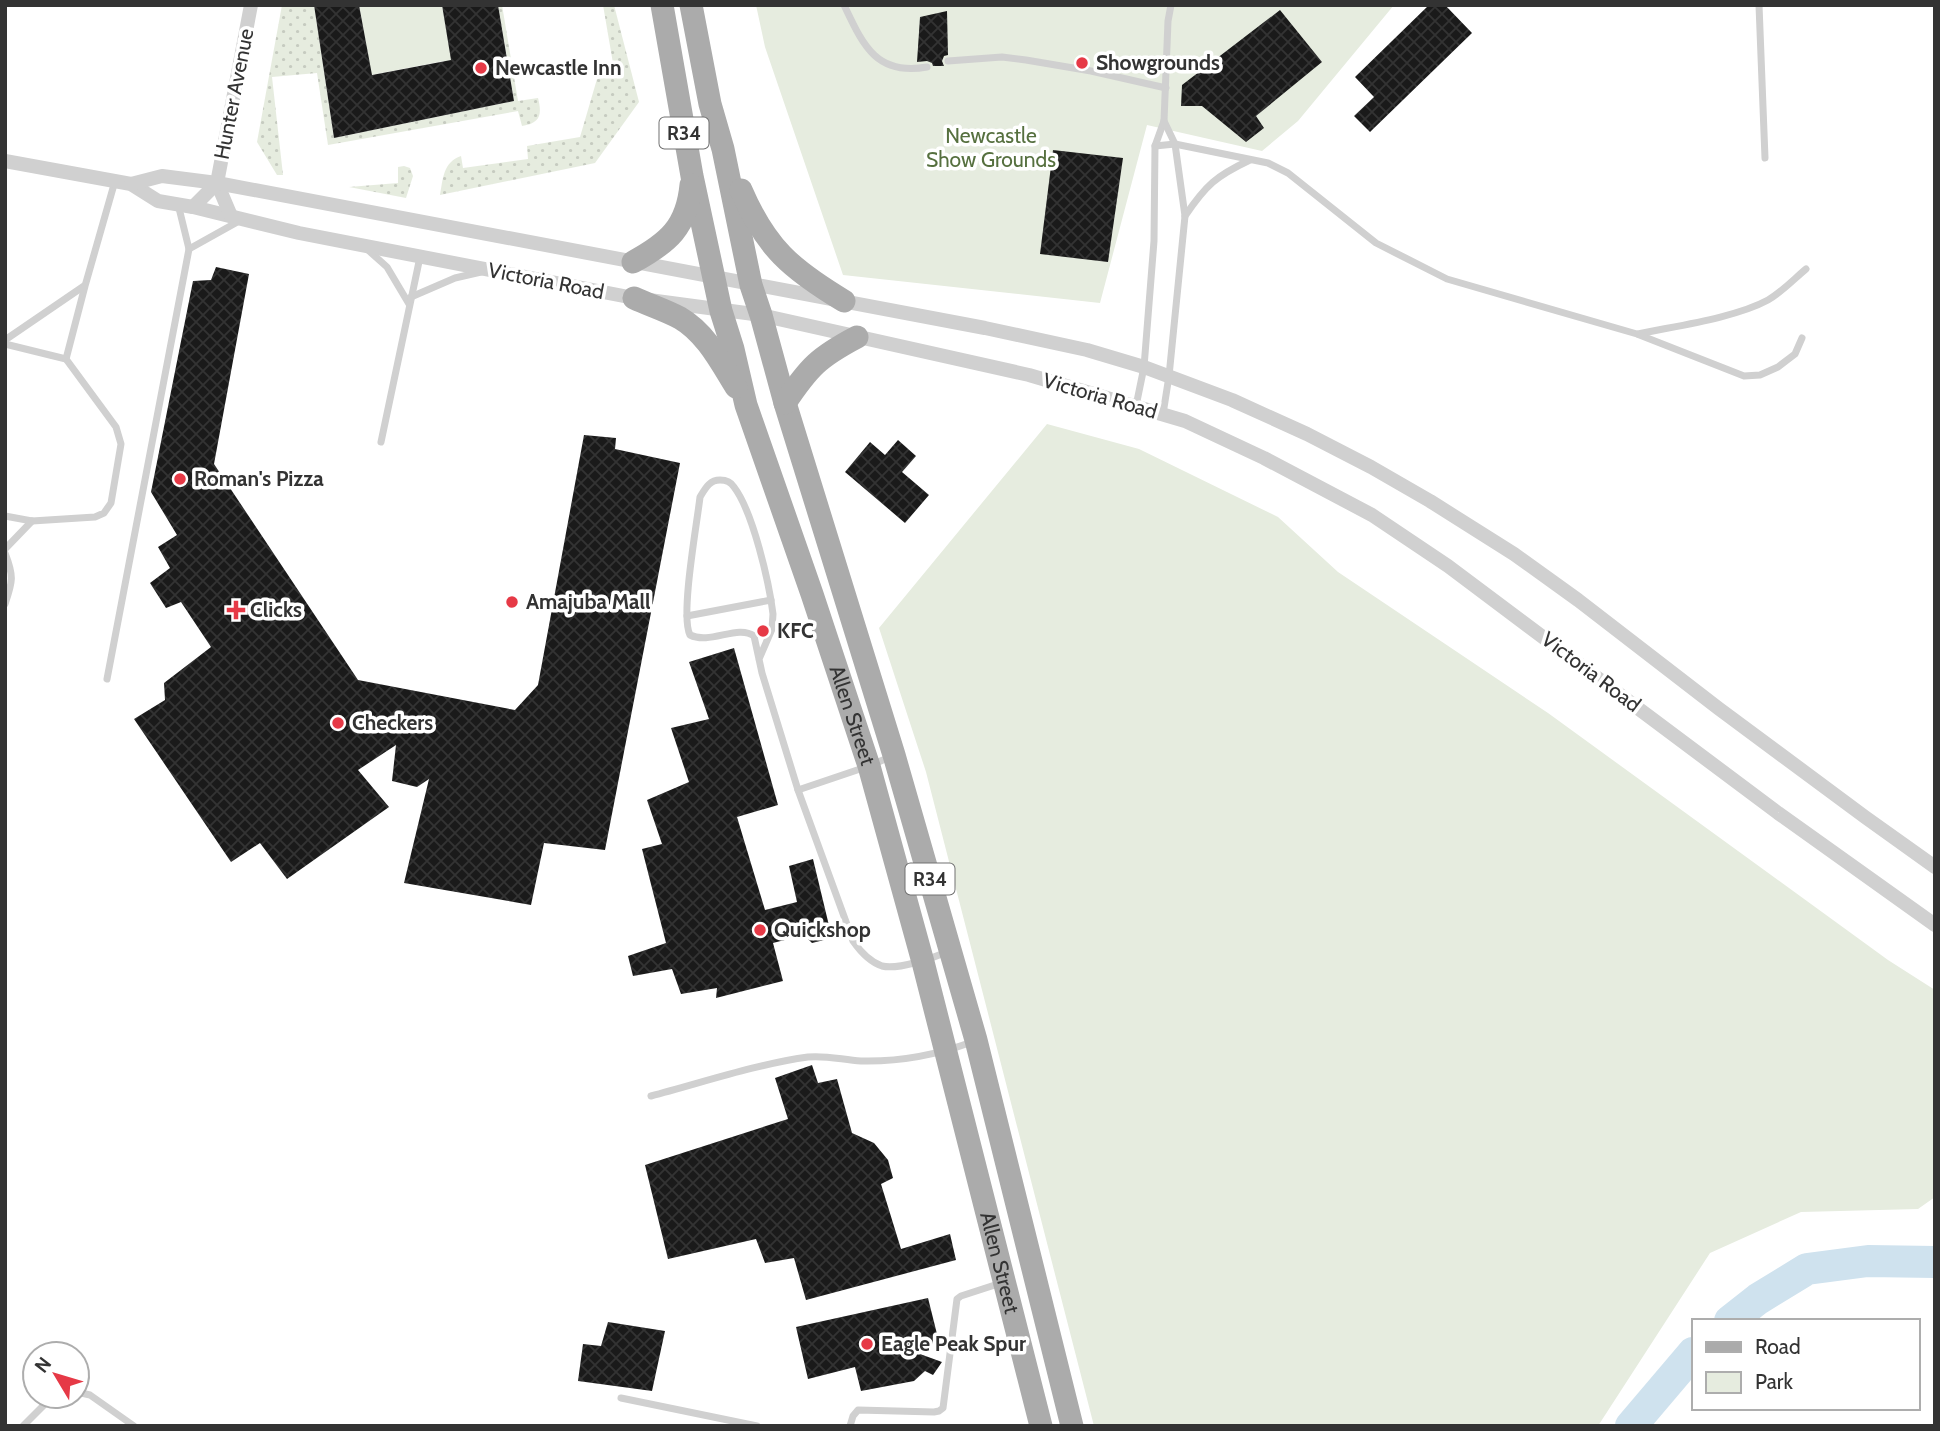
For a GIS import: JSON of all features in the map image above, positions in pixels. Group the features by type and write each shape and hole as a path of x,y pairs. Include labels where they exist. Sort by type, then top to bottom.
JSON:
{"main road":[{"name":"Allen Street","path":"662,5 692,176 721,311 747,405 869,766 923,962 1041,1426"},
{"name":"Allen Street","path":"691,5 710,104 723,149 751,285 894,755 976,1040 1072,1426"},
{"path":"723,149 752,215 771,245 816,284 844,301"},
{"path":"633,262 657,249 673,235 686,211 692,176"},
{"path":"634,298 682,319 698,332 716,355 747,405"},
{"path":"785,402 813,364 857,337"},
{"path":"984,1198 1013,1190"},
{"path":"1022,1426 1036,1403"}],"street":[{"name":"Hunter Avenue","path":"217,183 251,5"},
{"name":"Victoria Road","path":"5,161 131,184 158,201 363,246 634,298 761,315 1029,375 1185,421 1264,458 1383,522 1448,566 1778,813 1935,925"},
{"name":"Victoria Road","path":"131,184 162,176 217,183 844,301 1087,350 1169,376 1232,400 1371,467 1514,554 1844,802 1935,867"},
{"path":"193,207 217,183 237,218"}],"lane":[{"path":"844,5 865,46 876,58 897,69 927,67"},
{"path":"1136,406 1144,367 1154,241 1155,146 1164,121 1171,5"},
{"path":"1759,5 1765,158"},
{"path":"948,61 1002,58 1026,60 1166,88"},
{"path":"1163,414 1185,216 1175,144 1164,121"},
{"path":"1155,146 1175,144 1269,163 1288,173 1376,243 1447,279 1637,334 1744,376 1760,375 1777,368 1795,354 1802,338"},
{"path":"1185,216 1203,190 1215,179 1251,159"},
{"path":"66,359 115,181"},
{"path":"107,679 189,249 178,204"},
{"path":"189,249 237,218"},
{"path":"363,246 387,267 411,301"},
{"path":"381,442 420,257"},
{"path":"1637,334 1759,304 1779,293 1806,269"},
{"path":"411,301 456,278 488,270"},
{"path":"5,342 85,286"},
{"path":"5,342 66,359 117,427 121,444 111,503 104,513 95,517 32,521 5,516"},
{"path":"759,659 772,629 773,614 750,518 734,486 723,480 712,481 700,497 687,630 695,638 703,639 746,631 754,636 759,659 798,790 853,941 858,948 869,959 884,967 923,962 950,950"},
{"path":"5,604 12,583 12,569 5,551 32,521"},
{"path":"687,616 771,600"},
{"path":"798,790 894,755"},
{"path":"651,1096 811,1056 857,1061 903,1060 946,1051 976,1040"},
{"path":"850,1426 858,1410 934,1412 943,1408 957,1299 1005,1282"},
{"path":"91,1396 134,1426"},
{"path":"621,1398 757,1426"},
{"path":"23,1426 39,1410"}],"green space":[{"path":"282,5 314,5 334,138 514,101 498,5 502,5 518,101 538,98 539,117 533,123 522,126 518,111 328,145 317,73 272,77 283,175 277,175 257,142"},
{"path":"359,5 442,5 454,76 444,61 350,79 368,55"},
{"path":"603,5 614,5 639,102 595,163 440,195 447,167 461,156 463,168 528,159 527,146 580,137 597,79 615,75"},
{"name":"Newcastle Show Grounds","path":"756,5 1394,5 1298,121 1262,151 1147,125 1100,303 843,275 765,47"},
{"path":"398,167 410,168 413,176 406,198 349,187 398,183"},
{"path":"1047,424 1139,449 1278,517 1338,572 1548,713 1888,960 1935,990 1935,1197 1918,1209 1801,1212 1710,1253 1598,1426 1094,1426 926,772 879,628"}],"building":[{"name":"Newcastle Inn","path":"314,5 359,5 372,75 451,60 442,5 498,5 514,101 334,138"},
{"path":"1429,5 1445,5 1472,33 1370,132 1354,116 1374,97 1355,77"},
{"path":"1280,10 1322,62 1256,116 1264,128 1246,142 1202,106 1181,106 1182,85"},
{"path":"947,11 948,55 944,56 942,61 944,66 933,66 927,61 917,62 920,17"},
{"path":"1053,150 1123,158 1108,262 1040,254"},
{"path":"216,267 249,274 214,464 358,680 515,710 538,685 584,435 616,438 615,449 680,463 605,850 544,843 531,905 404,883 429,779 417,787 392,781 396,745 358,770 389,807 287,879 260,843 231,862 134,719 165,700 164,683 211,647 181,602 166,608 150,583 170,568 158,547 177,535 151,492 193,281 211,280"},
{"path":"898,440 916,456 902,472 929,495 905,523 845,472 870,442 885,455"},
{"path":"734,648 778,805 737,817 765,910 797,902 789,866 813,859 832,938 812,943 804,935 773,943 783,981 716,998 717,988 681,994 672,969 633,976 628,956 666,943 642,849 662,844 647,800 689,782 671,728 709,719 689,662"},
{"path":"812,1065 818,1083 837,1079 852,1133 874,1143 888,1160 893,1178 881,1184 901,1249 950,1234 956,1260 806,1300 794,1258 765,1263 756,1239 668,1259 645,1165 788,1119 775,1078"},
{"name":"Eagle Peak Spur","path":"928,1298 939,1342 909,1350 942,1362 933,1375 925,1371 914,1381 861,1391 855,1367 808,1379 796,1327"},
{"path":"608,1322 665,1331 652,1391 578,1381 583,1344 601,1346"}],"waterway":[{"path":"1733,1319 1758,1299 1807,1269 1868,1261 1935,1262"},
{"path":"1631,1426 1692,1354"}],"place":[{"name":"Showgrounds","path":"1082,63"},
{"name":"Newcastle Inn","path":"481,68"},
{"name":"Roman's Pizza","path":"180,479"},
{"name":"Amajuba Mall","path":"512,602"},
{"name":"Clicks","path":"236,610"},
{"name":"KFC","path":"763,631"},
{"name":"Checkers","path":"338,723"},
{"name":"Quickshop","path":"760,930"},
{"name":"Eagle Peak Spur","path":"867,1344"}]}
